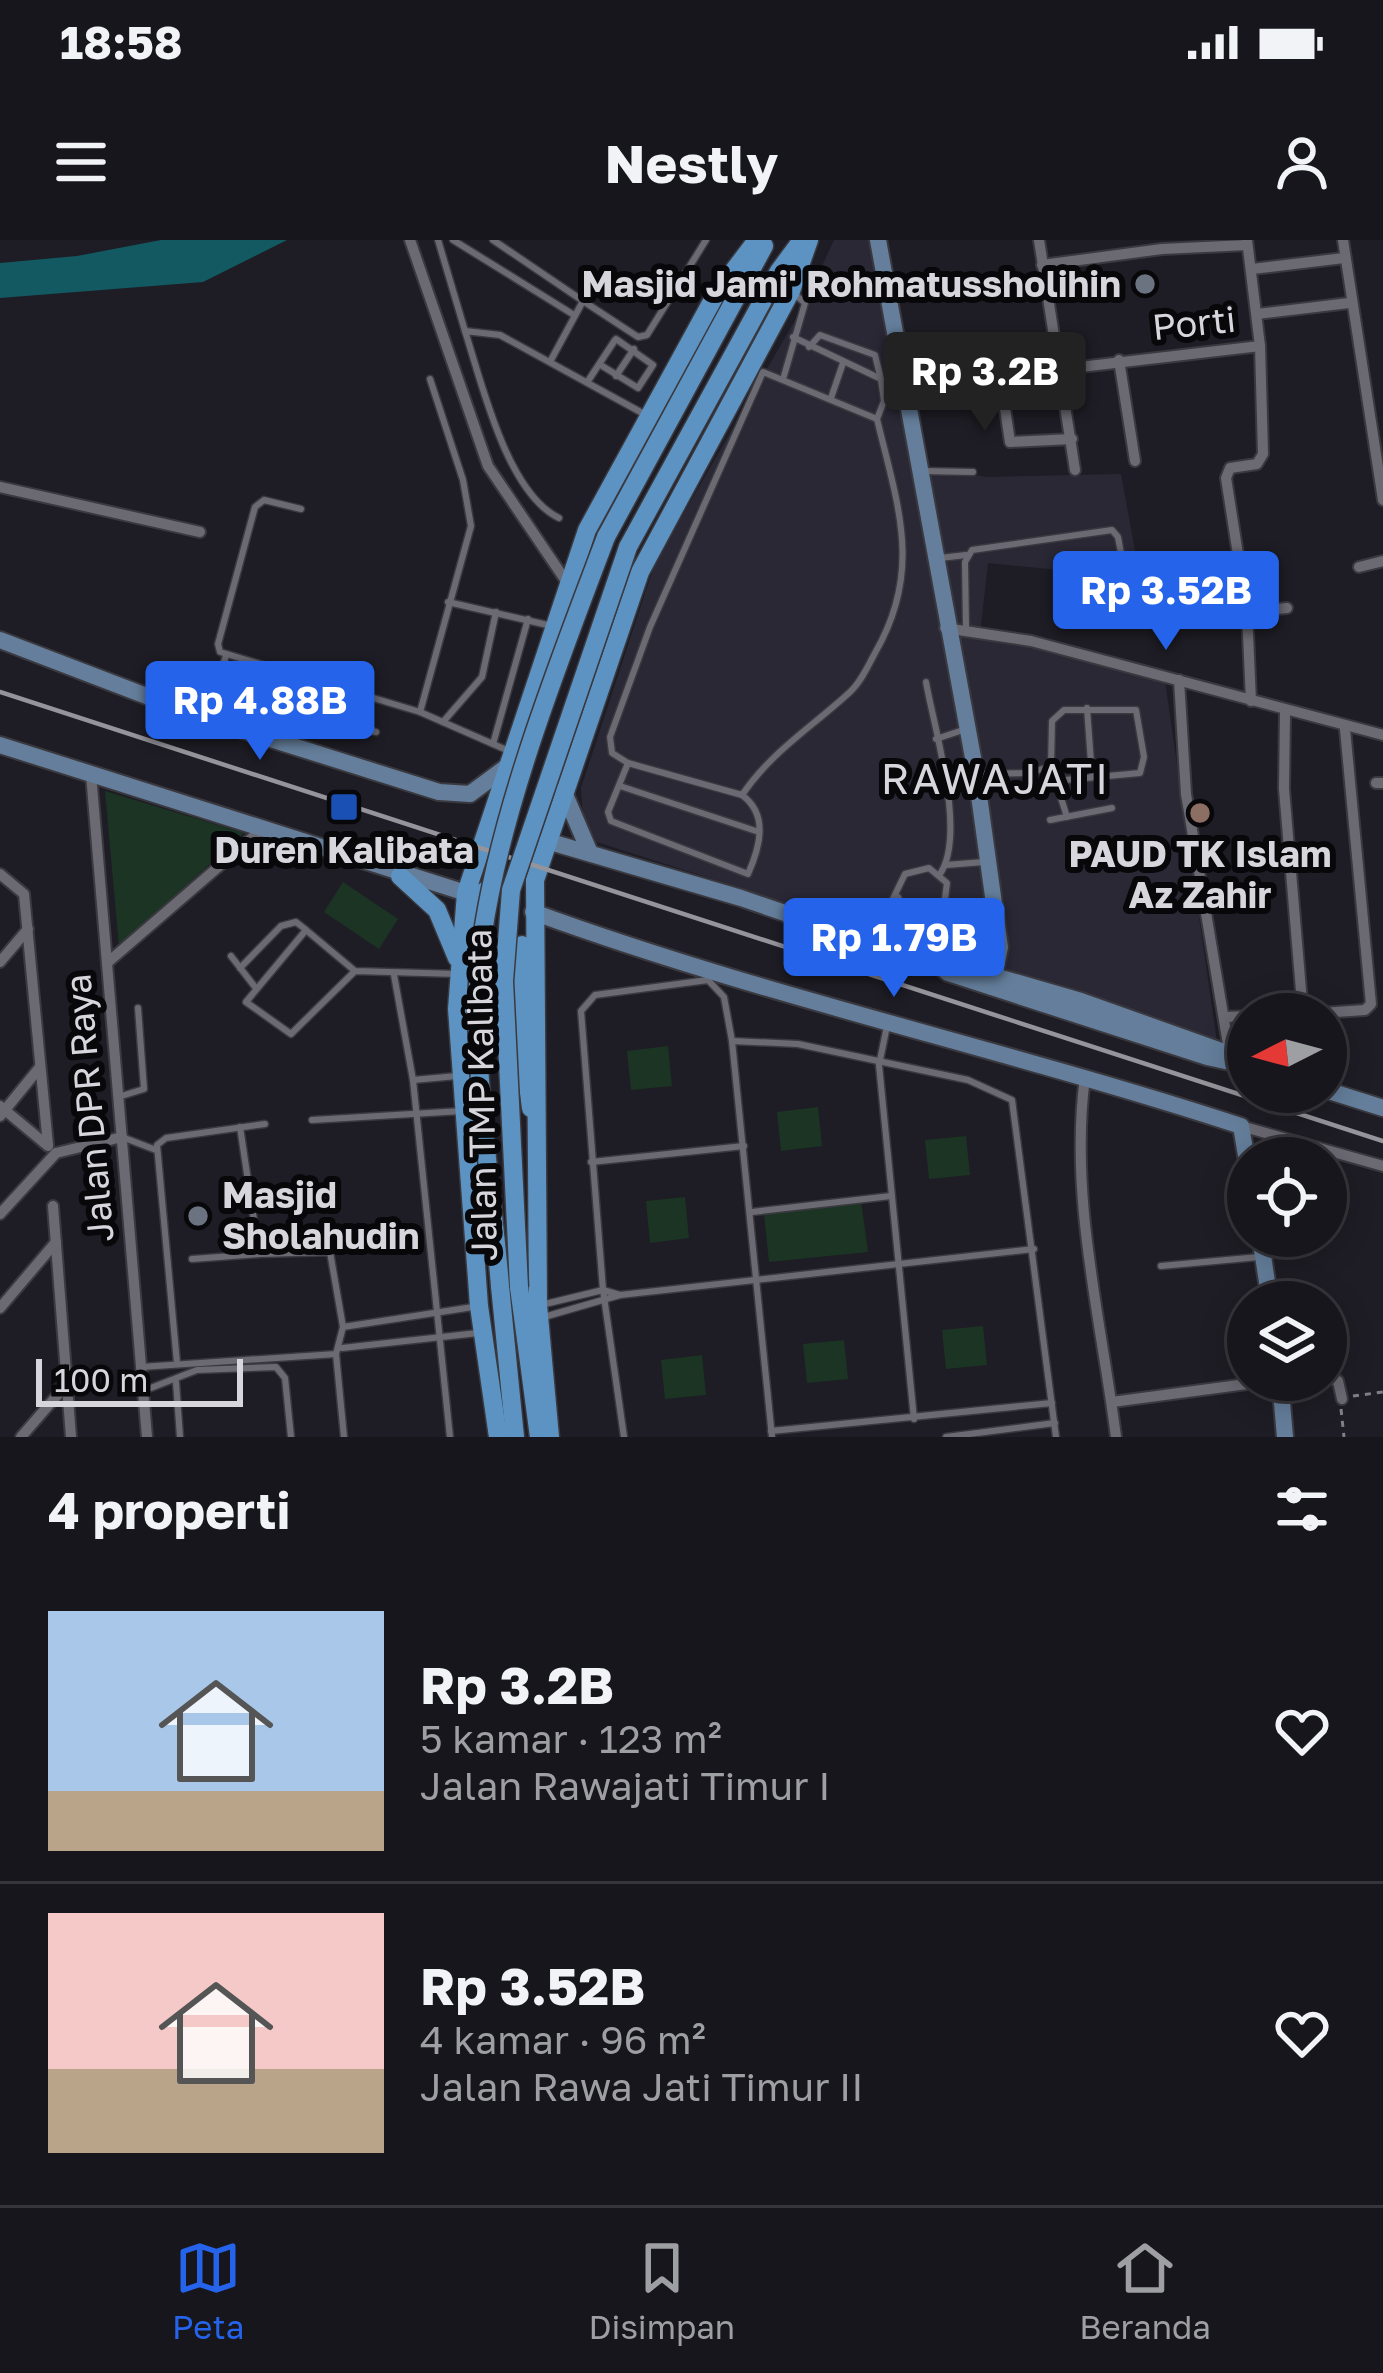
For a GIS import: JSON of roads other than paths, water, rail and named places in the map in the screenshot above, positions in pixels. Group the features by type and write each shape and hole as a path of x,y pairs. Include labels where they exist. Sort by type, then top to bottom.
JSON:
{"main road":[{"path":"498,1437 479,1306 462,1075 459,968 466,893 586,530 716,294 757,240"},
{"name":"Jalan TMP Kalibata","path":"539,1437 509,1287 478,1003 481,941 514,809 606,537 767,240"},
{"path":"550,1437 538,1311 534,1111 541,1077 533,912 547,841 640,572 791,291 805,240"},
{"name":"Jalan TMP Kalibata","path":"514,1437 504,981 511,890 628,547 779,271 805,240"},
{"path":"548,650 549,665 559,675 578,681 604,676"},
{"path":"514,752 537,727 563,736 574,756"},
{"path":"400,876 437,910 459,968"},
{"path":"459,968 485,890 518,892 524,907 523,1055 527,1099 534,1111"}],"street":[{"path":"410,240 488,466 568,584"},
{"path":"878,240 894,387 918,471 976,775 1000,947 993,981"},
{"path":"1039,240 1063,369 1075,470"},
{"path":"1342,240 1349,303 1378,423 1383,500"},
{"path":"1042,266 1247,243 1260,346 1263,454 1257,464 1230,468 1226,478 1247,612 1251,701"},
{"path":"1252,269 1345,258"},
{"path":"1257,314 1349,303"},
{"name":"Porti","path":"1063,369 1260,346"},
{"path":"1119,360 1135,460"},
{"path":"894,387 1000,375 1011,443 1072,439"},
{"path":"0,487 200,532"},
{"path":"1359,567 1383,561"},
{"path":"1247,612 1287,608"},
{"path":"945,628 966,627 1383,735"},
{"path":"0,640 204,718 439,792 470,794 514,752"},
{"path":"1179,680 1186,794 1227,1021"},
{"path":"1286,713 1284,789 1303,993"},
{"path":"1346,729 1369,1008 1347,1010"},
{"path":"0,746 400,876 466,893"},
{"name":"Jalan DPR Raya","path":"91,775 147,1437"},
{"path":"563,790 590,853"},
{"path":"106,963 261,830"},
{"path":"547,841 739,897 1227,1059"},
{"path":"0,874 25,894 52,1149"},
{"path":"533,912 712,977 1085,1077 1383,1166"},
{"path":"1365,929 1383,928"},
{"path":"0,962 28,929"},
{"path":"40,1066 2,1111 52,1149"},
{"path":"1085,1077 1080,1138 1083,1200 1116,1437"},
{"path":"1347,1097 1383,1108"},
{"path":"1241,1126 1243,1137"},
{"path":"0,1214 52,1149 122,1137"},
{"path":"53,1206 71,1437"},
{"path":"0,1308 56,1242"},
{"path":"1264,1257 1267,1281"},
{"path":"21,1437 67,1384"},
{"path":"1112,1402 1227,1387"},
{"path":"1281,1401 1285,1437"}],"lane":[{"path":"438,240 465,331 520,481 543,510 559,518"},
{"path":"453,240 574,315"},
{"path":"493,240 638,337 647,334 706,240"},
{"path":"784,376 805,303 791,291"},
{"path":"551,360 583,301"},
{"path":"465,331 500,335 649,417"},
{"path":"809,346 820,335 875,355 881,379"},
{"path":"742,795 772,755 854,689 898,614 904,564 899,511 877,419 894,387 793,337"},
{"path":"588,382 599,364 616,339 653,364 640,387 599,364"},
{"path":"616,376 634,350"},
{"path":"831,398 843,363"},
{"path":"739,897 760,814 742,795 628,763 612,753 610,736 650,627 758,375 784,376 877,419"},
{"path":"420,712 472,526 463,480 430,379"},
{"path":"918,471 973,472"},
{"path":"301,509 264,500 255,507 218,644 226,656 420,712 514,752"},
{"path":"933,560 1112,530 1118,537 1126,581"},
{"path":"966,555 966,627"},
{"path":"448,602 555,628"},
{"path":"443,722 482,677 496,612"},
{"path":"493,745 528,619"},
{"path":"204,718 226,656"},
{"path":"926,682 950,816 946,865 940,874"},
{"path":"215,690 376,731"},
{"path":"1087,708 1092,778"},
{"path":"1054,781 1140,772 1144,757 1136,710 1087,708 1054,716 1051,766 1054,781 1066,817"},
{"path":"937,739 967,729"},
{"path":"628,763 610,821 746,874"},
{"path":"976,775 1051,766"},
{"path":"619,785 759,832"},
{"path":"1050,820 1112,808"},
{"path":"946,865 988,861"},
{"path":"872,942 898,897 899,885 916,868 940,874"},
{"path":"898,897 913,915 936,914 948,895 940,874"},
{"path":"241,968 281,926 296,922 355,970 394,975 459,968"},
{"path":"306,930 255,987 247,1005 291,1034 355,970"},
{"path":"231,956 255,987"},
{"path":"394,975 416,1112 450,1437"},
{"path":"623,1437 591,1162 584,1002 595,995 712,977 724,997 732,1041 760,1281 771,1434 1052,1403"},
{"path":"118,1097 144,1089 138,1009"},
{"path":"887,1026 879,1065 914,1419"},
{"path":"732,1041 798,1044 879,1065 968,1080 1012,1100 1056,1437"},
{"path":"412,1080 462,1075"},
{"path":"312,1120 465,1111"},
{"path":"177,1363 156,1150 166,1138 265,1124"},
{"path":"240,1127 259,1253"},
{"path":"122,1137 156,1150"},
{"path":"591,1162 744,1146"},
{"path":"752,1212 892,1196"},
{"path":"538,1311 603,1290 620,1295 1034,1249"},
{"path":"192,1259 330,1252 344,1327 339,1351 344,1437"},
{"path":"1161,1266 1264,1257"},
{"path":"538,1311 604,1304 620,1295"},
{"path":"344,1327 479,1306"},
{"path":"141,1367 339,1351 482,1333"},
{"path":"143,1391 197,1370 276,1367 285,1378 291,1437"},
{"path":"176,1382 180,1437"},
{"path":"881,1423 883,1437"},
{"path":"946,1437 1054,1424"}],"water":[{"path":"161,240 287,240 203,282 0,298 0,263 77,256"}],"railway":[{"path":"0,692 1383,1141"}],"place":[{"name":"Masjid Jami' Rohmatussholihin","path":"1145,284"},
{"name":"Duren Kalibata","path":"344,807"},
{"name":"PAUD TK Islam Az Zahir","path":"1200,813"},
{"name":"Masjid Sholahudin","path":"198,1216"}],"district":[{"name":"RAWAJATI","path":"996,779"}]}
